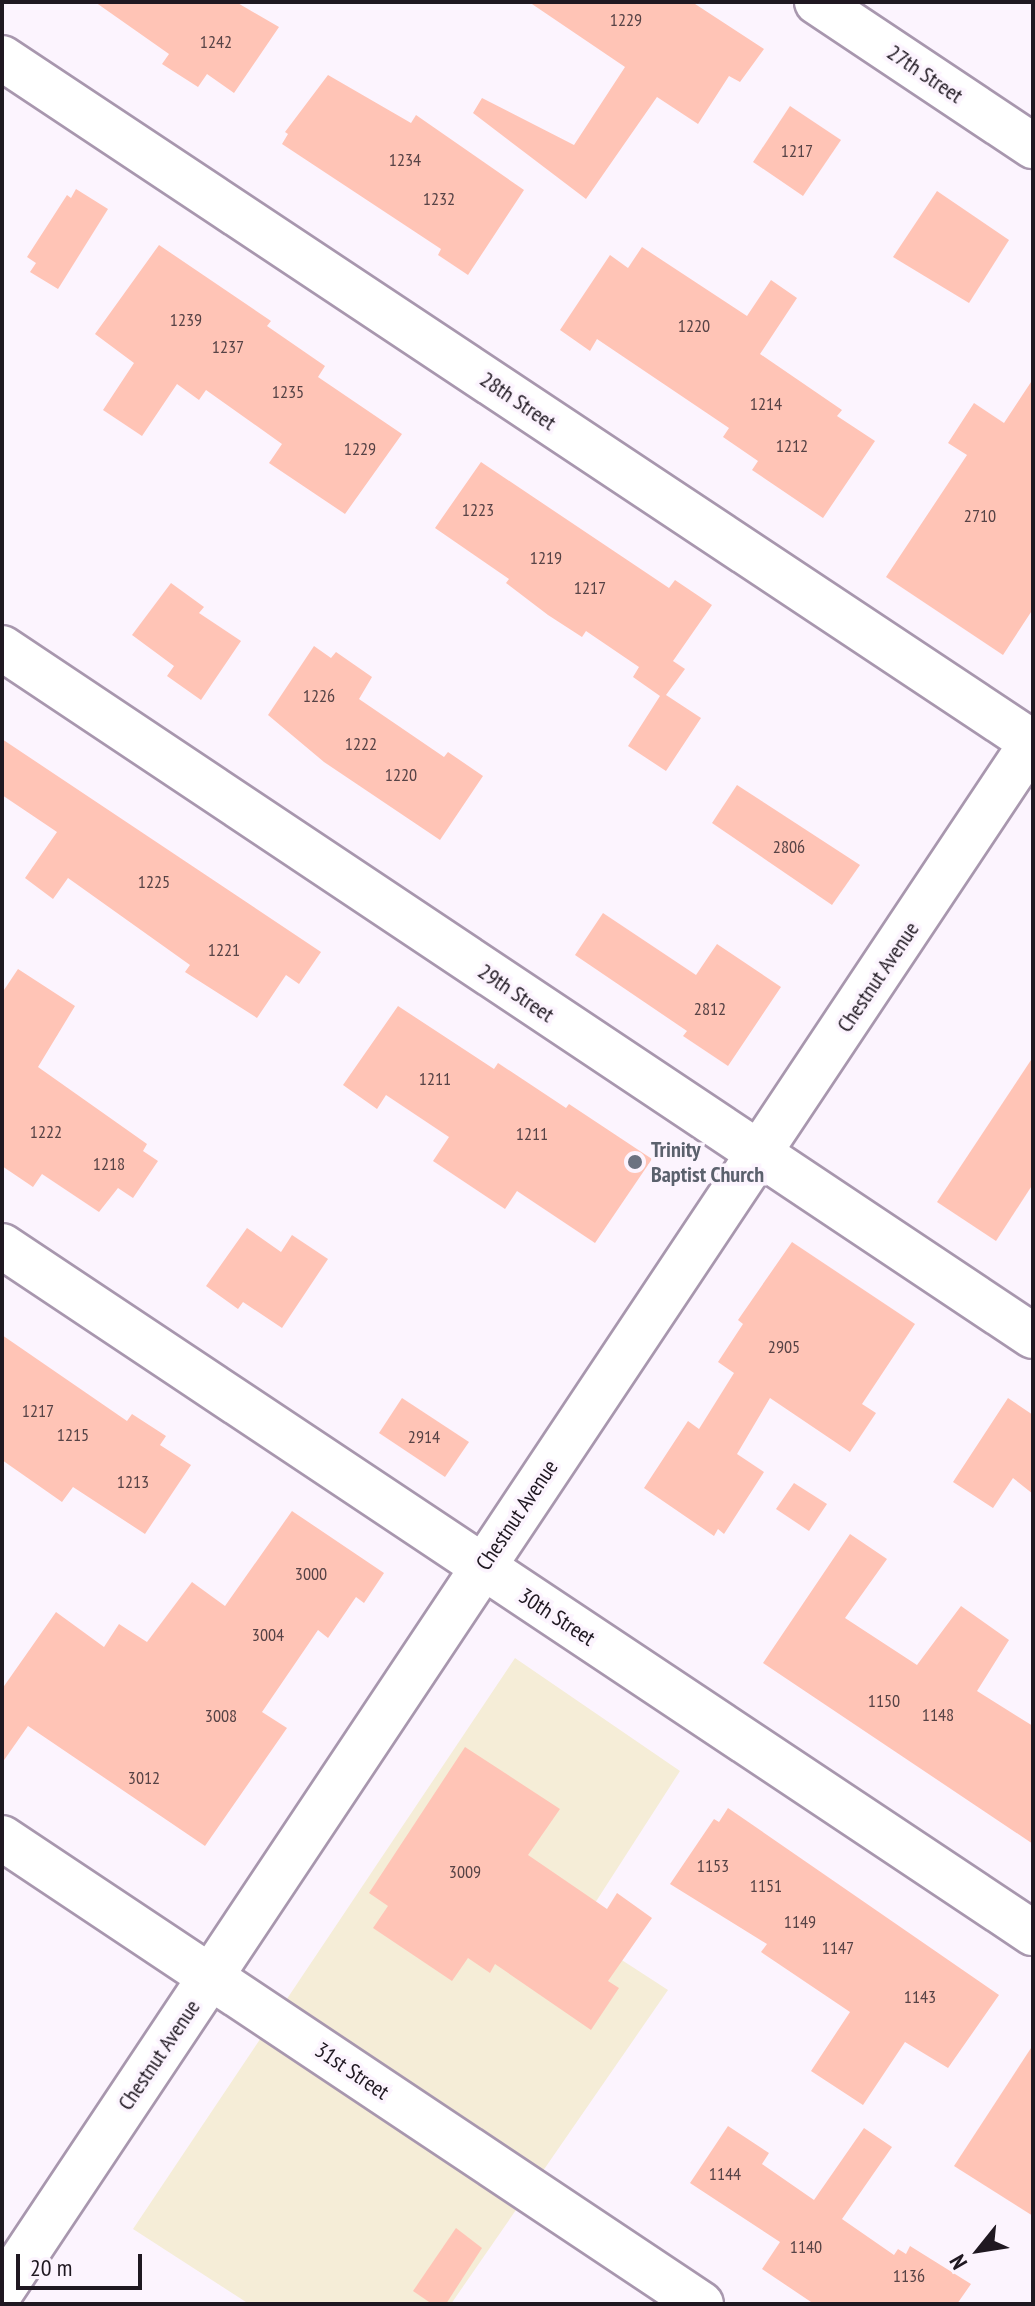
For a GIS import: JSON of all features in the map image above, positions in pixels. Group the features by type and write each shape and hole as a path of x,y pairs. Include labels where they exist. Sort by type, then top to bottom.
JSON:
{"main road":[{"name":"27th Street","path":"817,2 1033,146"},
{"name":"28th Street","path":"2,58 1033,742"},
{"name":"29th Street","path":"2,648 1033,1336"},
{"name":"Chestnut Avenue","path":"2,2290 1033,742"},
{"name":"30th Street","path":"2,1246 1033,1933"},
{"name":"31st Street","path":"2,1838 701,2304"}],"shaded area":[{"path":"515,1658 680,1771 577,1931 668,1990 451,2304 249,2304 133,2229"}],"building":[{"path":"95,2 236,2 279,27 234,93 207,74 198,87 162,64 169,54"},
{"path":"529,2 692,2 764,49 740,82 729,76 698,124 657,97 586,199 473,113 482,98 574,145 625,67"},
{"path":"328,75 411,123 416,115 524,190 468,275 438,255 441,249 282,144 288,134 285,132"},
{"path":"790,106 841,140 803,196 753,162"},
{"path":"76,189 108,209 58,289 30,272 36,263 27,257 67,195 71,198"},
{"path":"937,191 1009,240 969,303 893,257"},
{"path":"159,245 271,321 267,326 325,366 318,377 402,434 345,514 269,463 282,444 206,390 199,400 177,384 142,436 103,410 134,363 95,334"},
{"path":"642,247 747,316 771,280 797,298 760,354 842,410 837,416 875,441 823,518 752,470 758,461 723,437 729,428 597,339 590,351 560,330 610,255 628,268"},
{"path":"1033,379 1033,609 1003,655 886,577 967,455 948,443 974,403 1004,423"},
{"path":"481,462 669,588 675,580 712,605 673,661 685,669 666,695 701,718 666,771 628,746 660,696 633,677 639,667 586,631 582,637 548,615 506,583 509,579 435,528"},
{"path":"171,583 204,607 199,613 241,641 201,700 167,676 174,666 132,635"},
{"path":"314,646 331,658 336,652 372,677 359,699 444,757 448,752 483,776 440,840 324,762 268,715"},
{"path":"2,739 321,952 299,984 286,975 257,1018 185,972 190,965 68,878 53,899 25,878 57,832 2,795"},
{"path":"737,785 860,865 832,905 712,823"},
{"path":"603,913 696,975 717,944 781,987 728,1066 683,1036 687,1031 575,955"},
{"path":"18,969 75,1006 38,1067 147,1144 143,1151 158,1161 133,1198 118,1188 99,1212 42,1174 33,1187 2,1166 2,993"},
{"path":"398,1006 494,1069 498,1063 566,1108 569,1104 652,1159 595,1243 517,1191 505,1209 433,1161 449,1137 386,1095 377,1109 343,1085"},
{"path":"1033,1057 1033,1184 996,1241 937,1202"},
{"path":"247,1228 281,1252 292,1235 328,1259 282,1328 243,1302 238,1309 206,1286"},
{"path":"792,1242 915,1324 862,1404 876,1413 850,1452 770,1398 737,1454 764,1472 724,1534 718,1529 714,1536 644,1488 688,1421 699,1429 734,1373 718,1362 743,1324 738,1320"},
{"path":"2,1335 127,1421 132,1414 166,1436 160,1445 191,1465 145,1534 73,1487 62,1502 2,1460"},
{"path":"402,1398 469,1442 445,1477 379,1433"},
{"path":"1008,1398 1033,1415 1033,1494 1013,1478 993,1508 953,1482"},
{"path":"794,1483 827,1504 809,1531 776,1509"},
{"path":"292,1511 384,1573 364,1603 356,1597 328,1638 318,1630 262,1712 287,1728 205,1846 28,1726 2,1763 2,1689 56,1612 104,1647 119,1624 147,1642 192,1582 225,1606"},
{"path":"850,1534 887,1559 845,1618 917,1665 961,1606 1009,1640 977,1691 1033,1726 1033,1844 763,1663"},
{"path":"465,1747 560,1809 528,1855 607,1909 617,1893 652,1918 608,1981 619,1988 591,2030 495,1964 490,1973 468,1958 452,1981 373,1928 388,1906 369,1893"},
{"path":"728,1808 999,1995 948,2068 905,2042 863,2105 811,2071 850,2012 761,1952 767,1944 670,1884 714,1819 719,1822"},
{"path":"1033,2045 1033,2216 954,2166"},
{"path":"728,2126 769,2153 762,2164 814,2200 864,2128 892,2147 842,2219 894,2255 898,2249 906,2254 910,2246 971,2284 957,2304 814,2304 762,2269 780,2242 690,2183"},
{"path":"456,2228 482,2248 446,2304 432,2304 413,2291"}],"place":[{"name":"Trinity Baptist Church","path":"635,1162"}]}
